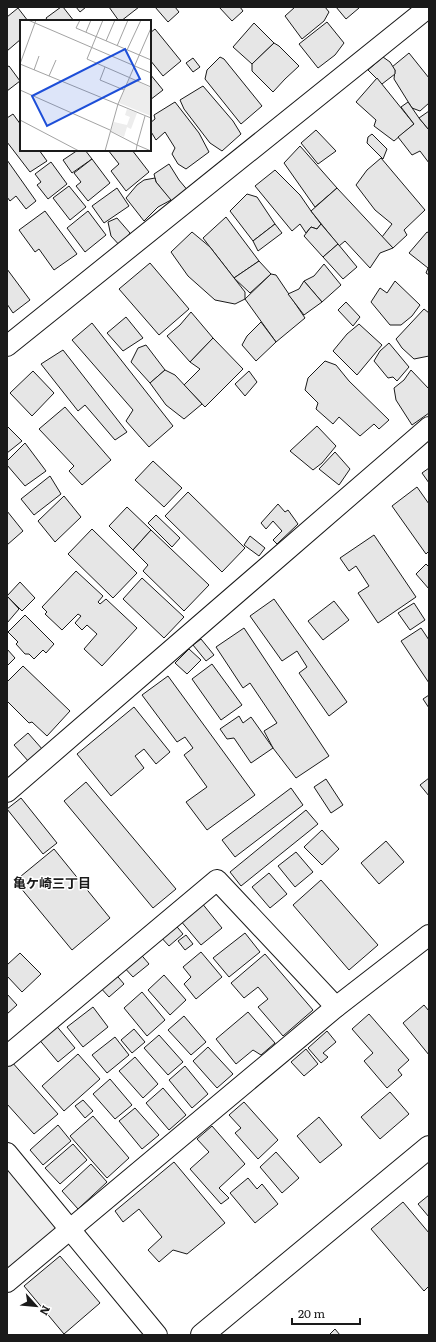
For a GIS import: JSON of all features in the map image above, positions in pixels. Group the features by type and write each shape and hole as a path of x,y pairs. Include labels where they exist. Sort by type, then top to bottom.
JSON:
{"street":[{"path":"7,346 429,7"},
{"path":"7,792 429,427"},
{"path":"7,1056 216,880 336,1007"},
{"path":"7,1282 336,1007 429,935"},
{"path":"202,1335 429,1147"},
{"path":"7,1153 158,1335"}],"shaded area":[{"path":"7,1167 59,1230 7,1273"}],"building":[{"path":"63,7 73,20 47,20 46,18"},
{"path":"76,7 86,7 80,12"},
{"path":"109,7 139,7 122,20 118,20"},
{"path":"155,7 175,7 179,12 168,22"},
{"path":"219,7 240,7 243,11 232,21"},
{"path":"295,7 325,7 329,12 324,21 302,39 285,16"},
{"path":"336,7 358,7 359,8 346,19"},
{"path":"18,8 27,20 20,20 20,40 7,51 7,17"},
{"path":"327,22 344,43 335,55 318,68 299,44"},
{"path":"254,23 274,43 252,64 233,47"},
{"path":"155,29 181,61 163,76 151,61 151,32"},
{"path":"274,43 299,66 273,92 252,71 252,64"},
{"path":"409,53 429,78 429,103 420,111 412,108 394,79 395,70 392,67"},
{"path":"220,57 224,59 262,106 241,124 205,79 207,70"},
{"path":"383,57 390,62 395,70 395,74 382,84 368,70"},
{"path":"193,58 200,67 193,72 186,63"},
{"path":"9,66 20,81 7,91 7,67"},
{"path":"151,75 163,90 151,99"},
{"path":"377,78 414,124 394,141 374,126 376,120 356,102"},
{"path":"203,86 233,121 241,134 222,151 210,143 184,109 180,100"},
{"path":"175,102 199,133 209,152 186,169 178,164 172,154 175,148 165,132 156,140 151,132 151,122 155,119 154,115"},
{"path":"408,102 429,130 429,163 420,151 412,155 398,137 414,124 401,107"},
{"path":"429,111 429,130 419,118"},
{"path":"13,114 20,124 20,151 40,151 47,161 30,172 7,142 7,118"},
{"path":"316,130 336,151 318,164 301,143"},
{"path":"372,134 387,149 383,159 367,143 368,137"},
{"path":"300,146 337,188 315,207 284,163"},
{"path":"76,151 86,151 92,159 72,173 63,160"},
{"path":"109,151 133,151 149,172 126,191 111,171 119,164"},
{"path":"381,158 425,210 404,230 407,235 393,248 382,237 392,224 375,210 356,185 367,170"},
{"path":"92,159 110,183 88,201 76,186 81,182 74,173"},
{"path":"7,160 36,201 26,209 16,196 10,201 7,197"},
{"path":"51,162 67,184 48,199 37,185 41,182 35,174"},
{"path":"169,164 189,192 174,205 156,182 154,174"},
{"path":"275,170 300,195 321,224 317,229 311,227 306,233 300,224 292,231 255,186"},
{"path":"155,178 156,182 171,200 158,207 144,221 126,198 137,185 144,180"},
{"path":"69,186 86,207 70,220 53,198"},
{"path":"117,188 129,206 104,223 92,206"},
{"path":"337,188 393,248 380,253 370,268 345,241 339,246 311,211"},
{"path":"247,194 257,197 275,224 253,241 230,211"},
{"path":"45,211 77,254 54,270 39,249 35,252 19,230"},
{"path":"88,211 106,235 85,252 67,228"},
{"path":"226,217 259,261 234,278 203,238"},
{"path":"117,218 130,233 122,248 111,236 108,222"},
{"path":"275,224 282,233 258,251 253,241"},
{"path":"321,224 338,244 323,257 304,236 311,227 317,229"},
{"path":"192,232 210,247 245,292 245,299 235,304 215,300 188,276 171,252"},
{"path":"427,232 429,233 429,275 426,273 428,268 409,253"},
{"path":"338,244 357,267 343,279 323,257"},
{"path":"259,261 271,274 250,293 234,278"},
{"path":"150,263 189,309 159,335 119,289"},
{"path":"324,264 341,285 322,302 304,281 314,276"},
{"path":"7,269 30,300 13,313 7,304"},
{"path":"271,274 276,275 305,318 276,342 245,299"},
{"path":"304,281 322,302 304,315 288,294 299,289"},
{"path":"395,281 420,305 412,316 401,325 390,325 371,302 380,288 387,293"},
{"path":"346,302 360,317 353,326 338,310"},
{"path":"424,309 429,313 429,356 414,359 402,348 396,339"},
{"path":"191,312 213,338 190,362 167,336 180,325"},
{"path":"126,317 143,338 123,351 107,333"},
{"path":"261,322 276,342 256,361 242,345 247,336"},
{"path":"92,323 173,426 149,447 126,421 133,410 72,340"},
{"path":"359,324 382,345 357,375 333,351 347,334"},
{"path":"213,338 243,369 205,407 184,385 200,369 190,362"},
{"path":"389,343 409,367 397,381 393,377 388,378 374,361 380,351"},
{"path":"146,345 165,370 150,383 131,362 138,348"},
{"path":"63,350 127,432 115,440 85,405 78,411 41,364"},
{"path":"325,361 336,365 349,381 389,420 379,429 374,424 360,436 339,417 333,424 316,409 318,403 305,390 308,378"},
{"path":"165,370 175,375 202,404 184,419 166,405 150,383"},
{"path":"411,370 429,389 429,413 412,425 396,400 394,388 404,380"},
{"path":"33,371 54,393 32,416 10,393"},
{"path":"249,371 257,382 245,396 235,384"},
{"path":"65,407 111,460 82,485 69,471 74,466 39,429"},
{"path":"7,426 22,441 7,453"},
{"path":"317,426 336,446 322,463 313,470 290,451"},
{"path":"25,443 46,471 25,486 7,465 7,461"},
{"path":"335,452 350,469 339,485 319,469"},
{"path":"153,461 182,488 164,507 135,480"},
{"path":"429,468 429,483 422,473"},
{"path":"50,476 61,494 34,515 21,499"},
{"path":"417,487 429,504 429,551 426,554 392,506"},
{"path":"188,492 245,548 222,572 165,516"},
{"path":"64,496 81,517 55,542 38,521"},
{"path":"278,504 285,512 288,510 298,524 277,544 273,540 282,531 273,521 266,529 261,523"},
{"path":"127,507 151,530 133,550 109,526"},
{"path":"7,511 23,531 7,545"},
{"path":"156,515 180,538 172,547 148,523"},
{"path":"92,529 137,573 113,598 68,554"},
{"path":"151,530 209,585 184,611 143,571 148,565 133,550"},
{"path":"374,535 416,597 378,623 358,593 369,586 356,566 349,571 340,558"},
{"path":"250,536 265,548 259,556 244,545"},
{"path":"426,564 429,567 429,589 416,574"},
{"path":"76,571 103,596 98,602 100,604 106,599 137,628 102,666 84,649 97,634 87,625 82,630 75,623 81,616 78,614 62,630 45,614 47,612 42,607"},
{"path":"142,578 184,617 164,638 123,599"},
{"path":"20,582 35,598 22,611 7,596"},
{"path":"7,596 19,609 7,623"},
{"path":"274,599 347,702 329,716 299,673 307,667 297,651 282,661 250,616"},
{"path":"334,601 349,620 323,640 308,621"},
{"path":"414,603 425,620 410,630 398,613"},
{"path":"25,615 54,644 46,653 43,650 34,659 29,654 25,654 16,644 18,642 8,632"},
{"path":"244,628 329,756 296,778 273,748 264,731 277,723 250,683 243,688 216,647"},
{"path":"421,628 429,640 429,683 401,641"},
{"path":"201,639 214,655 206,661 193,645"},
{"path":"7,649 15,658 7,666"},
{"path":"189,649 201,660 187,674 175,663"},
{"path":"212,664 242,705 221,720 192,679"},
{"path":"23,666 70,711 47,736 32,722 29,723 7,701 7,682"},
{"path":"168,676 255,795 207,830 186,802 207,787 184,755 193,748 185,737 177,742 142,695"},
{"path":"429,695 429,708 423,699"},
{"path":"134,707 170,752 156,764 144,749 135,756 144,768 111,796 77,754"},
{"path":"239,716 243,723 251,717 273,748 251,763 234,738 227,739 220,729"},
{"path":"28,733 43,750 29,762 14,745"},
{"path":"429,778 429,796 420,785"},
{"path":"326,779 343,805 331,813 314,787"},
{"path":"86,782 176,889 153,908 64,801"},
{"path":"291,788 303,805 235,857 222,840"},
{"path":"21,798 57,843 43,854 7,809"},
{"path":"306,810 318,824 241,886 230,872"},
{"path":"322,830 339,849 322,865 304,847"},
{"path":"386,841 404,862 379,884 361,863"},
{"path":"54,849 110,918 72,950 15,881"},
{"path":"296,852 313,872 295,887 278,866"},
{"path":"269,873 287,894 270,908 252,887"},
{"path":"321,880 378,945 349,970 293,905"},
{"path":"201,902 222,928 201,945 180,920"},
{"path":"173,922 183,934 169,946 159,935"},
{"path":"245,933 260,952 229,977 213,958"},
{"path":"186,935 193,944 185,950 178,941"},
{"path":"138,951 149,964 133,977 122,965"},
{"path":"201,952 222,977 196,999 184,984 191,977 183,967"},
{"path":"20,953 41,974 22,992 7,976 7,965"},
{"path":"265,954 313,1010 283,1036 258,1007 268,999 258,987 244,998 231,983"},
{"path":"113,971 124,984 109,997 98,985"},
{"path":"164,975 186,1000 170,1015 148,990"},
{"path":"142,992 165,1020 147,1036 124,1008"},
{"path":"7,994 17,1005 7,1014"},
{"path":"424,1005 429,1011 429,1055 403,1023"},
{"path":"93,1007 108,1027 83,1047 67,1027"},
{"path":"248,1012 275,1043 261,1055 253,1050 236,1064 216,1039"},
{"path":"369,1014 409,1060 398,1070 402,1075 387,1088 364,1061 373,1053 352,1029"},
{"path":"184,1016 206,1042 191,1055 168,1030"},
{"path":"54,1023 75,1048 58,1062 37,1037"},
{"path":"134,1029 145,1042 132,1053 121,1040"},
{"path":"327,1031 336,1042 323,1053 328,1057 321,1063 308,1048"},
{"path":"159,1035 183,1062 168,1075 144,1048"},
{"path":"115,1037 129,1055 107,1073 92,1055"},
{"path":"208,1047 233,1074 217,1088 193,1061"},
{"path":"306,1049 318,1064 304,1076 291,1062"},
{"path":"78,1054 100,1079 64,1111 42,1086"},
{"path":"135,1057 158,1084 143,1098 119,1071"},
{"path":"11,1061 58,1114 34,1134 7,1104 7,1065"},
{"path":"185,1066 208,1094 192,1108 169,1080"},
{"path":"110,1079 132,1105 115,1119 93,1094"},
{"path":"163,1088 186,1115 169,1130 146,1103"},
{"path":"390,1092 409,1114 380,1139 361,1117"},
{"path":"83,1100 93,1111 85,1118 75,1106"},
{"path":"244,1102 278,1140 258,1159 235,1133 241,1128 229,1115"},
{"path":"135,1108 159,1135 142,1149 119,1121"},
{"path":"93,1116 129,1158 107,1178 70,1136"},
{"path":"319,1117 342,1145 320,1163 297,1136"},
{"path":"58,1125 71,1141 43,1165 30,1150"},
{"path":"212,1126 245,1164 219,1188 229,1198 221,1204 190,1169 209,1152 197,1139"},
{"path":"73,1144 87,1160 60,1184 45,1168"},
{"path":"276,1152 299,1178 282,1193 260,1167"},
{"path":"174,1162 225,1223 187,1254 173,1250 159,1262 148,1250 162,1237 139,1209 123,1222 115,1211"},
{"path":"91,1164 107,1182 78,1209 62,1191"},
{"path":"248,1178 257,1189 262,1184 278,1204 255,1223 230,1193"},
{"path":"429,1195 429,1217 418,1204"},
{"path":"403,1202 429,1233 429,1286 424,1291 371,1229"},
{"path":"60,1256 100,1303 64,1334 24,1286"},
{"path":"335,1329 340,1335 329,1335"}],"district":[{"name":"亀ケ崎三丁目","path":"52,883"}]}
